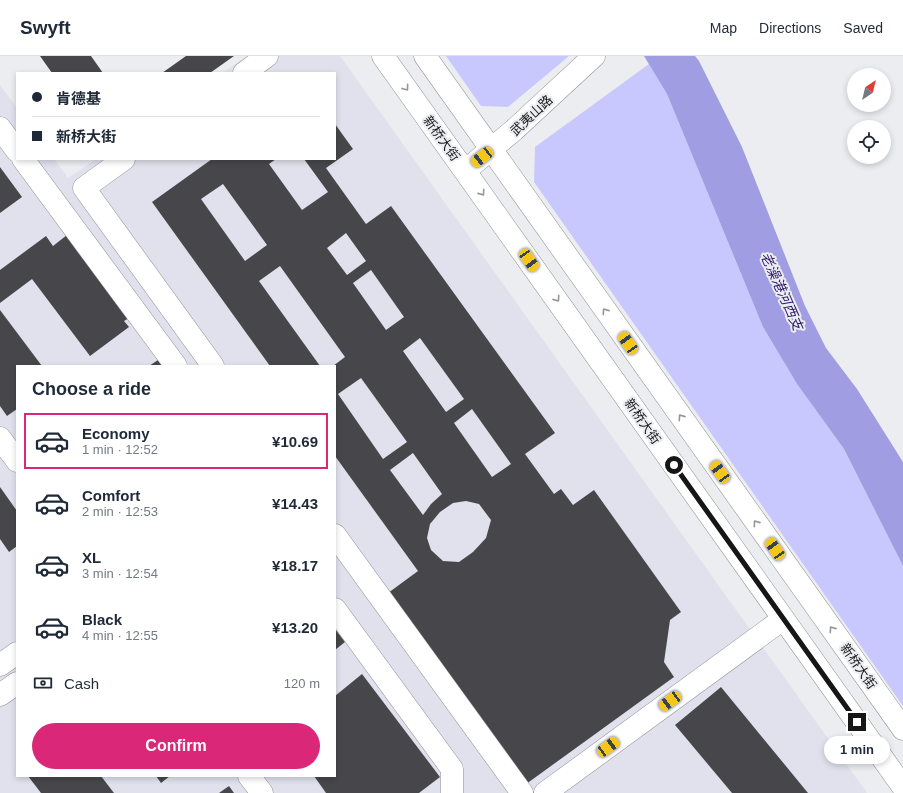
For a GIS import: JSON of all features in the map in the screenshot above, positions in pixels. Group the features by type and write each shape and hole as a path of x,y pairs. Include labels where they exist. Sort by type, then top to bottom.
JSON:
{"street":[{"path":"245,72 267,56"},
{"name":"新桥大街","path":"383,56 466,170 903,787"},
{"name":"新桥大街","path":"425,56 491,151 903,729"},
{"name":"武夷山路","path":"466,170 491,151 594,56"},
{"path":"0,128 16,150"},
{"path":"24,160 175,365"},
{"path":"123,160 84,188 212,365"},
{"path":"0,438 16,460"},
{"path":"336,536 522,793"},
{"path":"336,609 452,769 452,793"},
{"path":"545,793 783,618"},
{"path":"0,665 16,654"},
{"path":"0,695 16,684"},
{"path":"251,777 262,793"}],"shaded area":[{"path":"247,56 340,56 867,793 0,793 0,85 16,107 16,160 55,160 68,178 95,160 336,160 336,72 223,72"},
{"path":"446,56 569,56 508,107 481,106"},
{"path":"649,64 667,94 763,327 797,384 844,449 903,566 903,706 534,182 535,147"}],"water":[{"name":"老澡港河西支","path":"644,56 695,56 699,61 742,147 805,306 826,348 857,389 903,462 903,566 844,449 797,384 763,327 667,94"}],"building":[{"path":"40,56 91,56 102,72 51,72"},
{"path":"186,56 234,56 211,72 163,72"},
{"path":"336,125 353,149 326,168 366,224 391,206 555,433 525,454 554,494 561,489 573,505 594,490 681,612 670,620 664,662 674,677 522,787 384,596 418,571 336,457 336,365 334,365 345,357 280,266 259,281 319,365 269,365 152,202 211,160 275,160 269,164 302,210 328,192 305,160 336,160","holes":["223,184 267,245 245,261 201,199","346,233 366,261 347,275 327,248","371,270 404,317 386,330 353,283","420,338 464,399 446,412 403,351","361,378 407,442 383,459 338,394","472,409 511,464 492,477 454,423","413,453 442,494 431,504 423,515 390,470","466,501 479,504 491,520 486,538 473,552 459,562 443,561 431,550 427,538 430,524 440,512 453,503"]},
{"path":"0,167 22,197 0,213"},
{"path":"67,235 129,318 124,321 129,327 90,356 32,279 0,303 0,270 46,236 53,246"},
{"path":"0,310 41,365 16,365 16,410 7,416 0,406"},
{"path":"158,360 161,365 150,365"},
{"path":"0,487 16,510 16,547 9,552 0,539"},
{"path":"336,630 345,642 336,649"},
{"path":"362,674 440,777 419,793 326,793 315,777 336,777 336,695"},
{"path":"721,687 808,793 732,793 675,725"},
{"path":"29,777 102,777 114,793 41,793"},
{"path":"157,777 169,777 161,783"},
{"path":"229,786 234,793 219,793"}],"route":[{"path":"674,465 857,722"}]}
